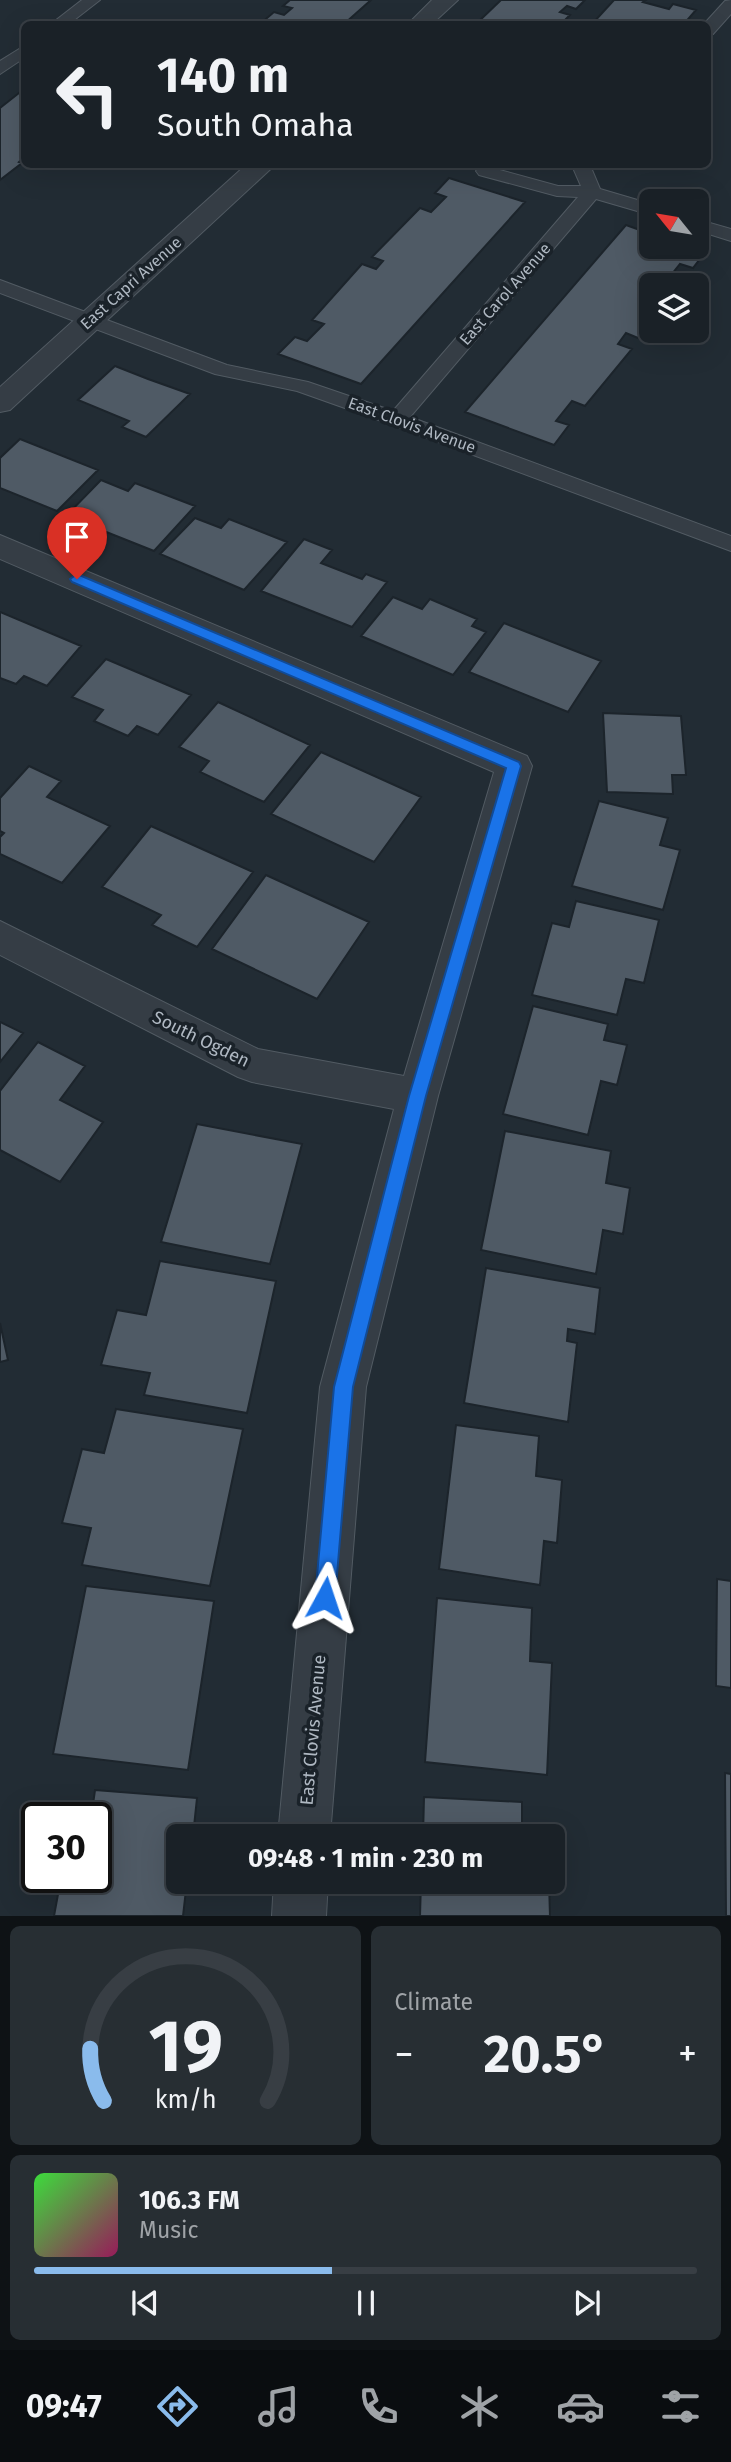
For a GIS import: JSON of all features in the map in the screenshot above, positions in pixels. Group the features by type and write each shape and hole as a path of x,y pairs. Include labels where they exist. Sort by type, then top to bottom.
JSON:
{"street":[{"path":"422,21 441,1"},
{"name":"East Capri Avenue","path":"0,403 258,168"},
{"name":"East Clovis Avenue","path":"0,546 514,766 418,1096 343,1387 305,1824"},
{"name":"South Ogden","path":"0,937 252,1065 418,1096"},
{"path":"299,1916 300,1894"}],"lane":[{"path":"63,21 92,0"},
{"path":"711,26 731,4"},
{"path":"0,69 21,53"},
{"path":"585,168 583,170 593,192"},
{"path":"485,171 557,191 593,192 639,206"},
{"name":"East Carol Avenue","path":"397,419 593,192"},
{"path":"709,228 731,235"},
{"name":"East Clovis Avenue","path":"0,286 222,370 302,386 397,419 731,544"}],"building":[{"path":"290,0 371,0 347,21 264,21 274,12 284,15 292,8 283,6"},
{"path":"501,0 585,0 576,9 567,6 560,12 570,15 564,21 479,21"},
{"path":"614,0 646,0 643,2 669,9 673,4 696,10 687,21 595,21"},
{"path":"21,91 21,164 0,180 0,108"},
{"path":"449,178 525,202 361,384 278,354 295,337 307,341 324,324 312,320 362,264 376,269 383,261 372,257 420,208 431,212 446,197 435,193"},
{"path":"626,225 639,230 639,259 700,259 693,268 680,264 673,273 639,273 639,337 626,333 618,344 632,349 585,406 572,401 556,421 569,425 554,445 465,412"},
{"path":"115,366 190,394 146,437 122,427 129,421 78,400"},
{"path":"20,439 98,470 57,511 0,488 0,458"},
{"path":"101,480 128,491 135,483 195,506 154,551 66,516"},
{"path":"195,518 221,528 229,519 287,542 244,590 160,554"},
{"path":"304,539 332,550 321,563 362,579 366,574 387,582 352,627 261,591"},
{"path":"393,597 422,609 430,599 477,619 472,626 486,632 453,675 361,636"},
{"path":"0,612 81,646 47,686 24,676 16,684 0,678"},
{"path":"504,623 601,661 568,712 469,672"},
{"path":"106,659 191,695 158,735 137,726 128,736 94,721 103,710 72,697"},
{"path":"218,702 310,745 264,802 200,772 209,761 179,747"},
{"path":"603,713 681,716 686,775 672,775 673,794 607,792"},
{"path":"321,752 421,797 374,862 271,814"},
{"path":"29,766 61,781 47,797 110,826 62,883 0,854 0,837 4,833 0,831 0,798"},
{"path":"599,801 668,818 660,845 680,850 663,910 572,886"},
{"path":"151,826 253,872 197,947 152,925 161,915 102,887"},
{"path":"266,875 369,922 317,999 212,949"},
{"path":"576,901 659,920 644,983 626,979 617,1015 532,995 552,923 569,927"},
{"path":"533,1006 608,1024 604,1040 627,1045 617,1085 601,1081 588,1135 503,1114"},
{"path":"0,1022 23,1033 0,1062"},
{"path":"38,1042 85,1066 60,1100 103,1122 60,1182 0,1150 0,1091"},
{"path":"197,1124 302,1144 270,1264 161,1242"},
{"path":"505,1131 611,1151 606,1183 630,1188 623,1234 603,1230 596,1274 481,1250"},
{"path":"160,1261 276,1281 247,1413 144,1395 150,1373 101,1365 117,1310 146,1315"},
{"path":"486,1268 600,1288 595,1334 568,1329 567,1341 577,1343 568,1422 464,1403"},
{"path":"0,1323 8,1360 0,1362"},
{"path":"116,1409 243,1429 210,1586 82,1565 91,1528 62,1523 82,1449 104,1453"},
{"path":"456,1425 539,1436 536,1476 562,1480 557,1543 544,1541 540,1585 439,1569"},
{"path":"717,1579 731,1581 731,1688 716,1686"},
{"path":"86,1586 214,1601 188,1770 53,1754"},
{"path":"437,1598 532,1608 530,1661 552,1663 547,1775 425,1762"},
{"path":"725,1773 731,1774 731,1916 726,1916"},
{"path":"95,1790 197,1798 194,1824 166,1824 166,1894 186,1894 183,1916 54,1916 58,1893 112,1893 112,1802 93,1802"},
{"path":"424,1797 522,1802 522,1824 423,1824"},
{"path":"421,1894 549,1894 550,1916 420,1916"}],"route":[{"path":"77,579 514,766 418,1096 343,1387 325,1598"}]}
